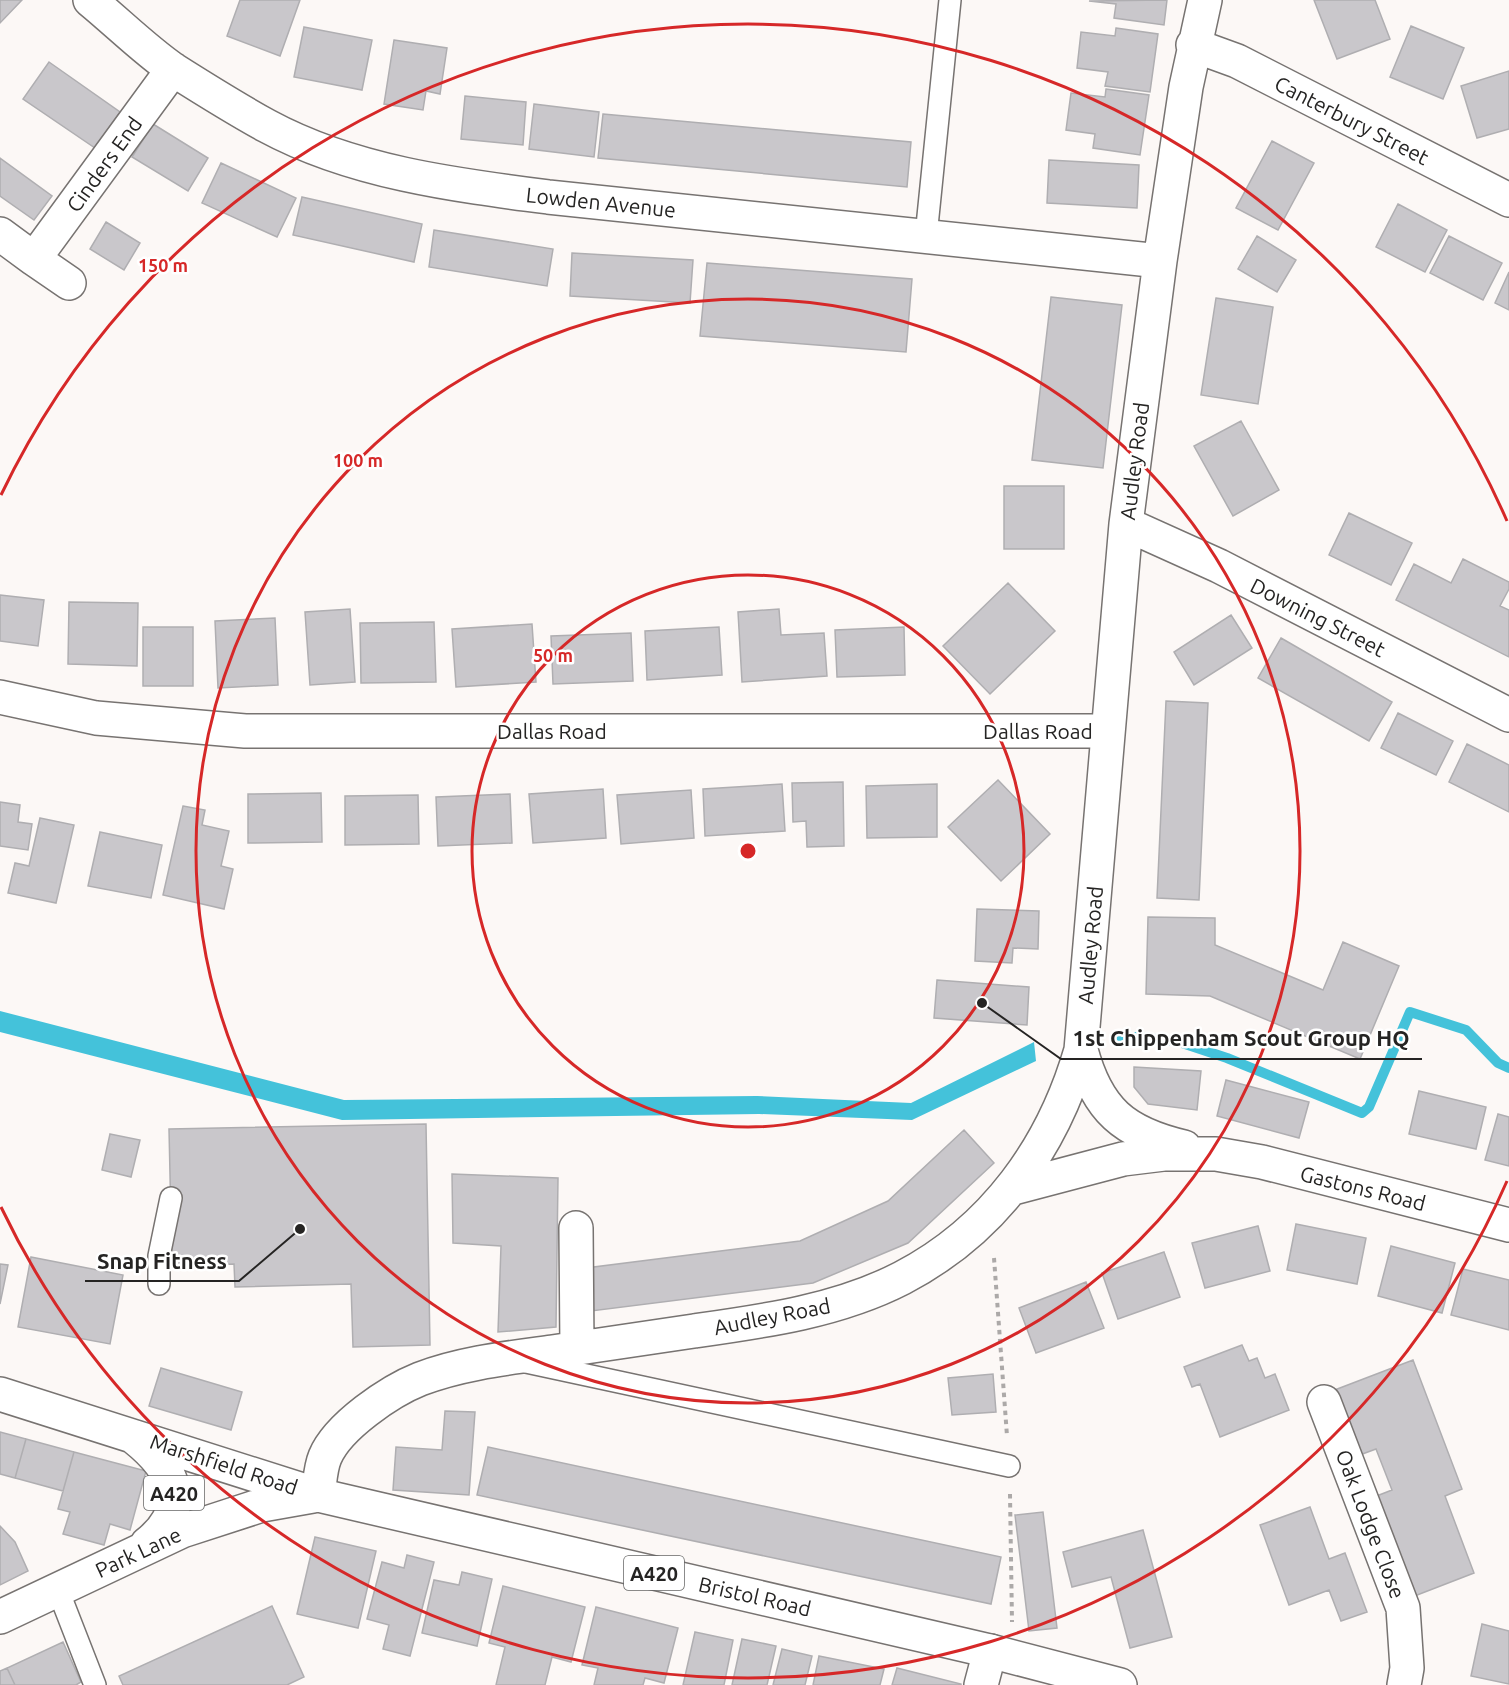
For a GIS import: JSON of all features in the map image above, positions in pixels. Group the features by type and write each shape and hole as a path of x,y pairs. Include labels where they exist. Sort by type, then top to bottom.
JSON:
{"street":[{"name":"Lowden Avenue","path":"90,0 173,69 269,127 332,153 393,171 464,186 548,197 1160,261"},
{"name":"Audley Road","path":"318,1495 326,1455 343,1433 363,1414 419,1379 462,1366 506,1358 795,1315 850,1300 903,1277 955,1243 991,1212 1013,1188 1052,1128 1072,1082 1081,1050 1126,524 1160,261 1193,45 1205,0"},
{"name":"Canterbury Street","path":"1193,45 1238,61 1509,200"},
{"name":"Cinders End","path":"34,259 173,69"},
{"path":"0,234 69,283"},
{"name":"Downing Street","path":"1126,524 1219,566 1509,715"},
{"name":"Dallas Road","path":"0,697 96,718 244,731 1107,731"},
{"name":"Gastons Road","path":"1081,1050 1086,1071 1098,1095 1123,1123 1171,1144 1273,1165 1509,1225"},
{"name":"Gastons Road","path":"1013,1188 1123,1159 1164,1154 1215,1154"},
{"path":"576,1227 577,1348"},
{"name":"Marshfield Road","path":"0,1394 130,1433 318,1495"},
{"name":"Oak Lodge Close","path":"1324,1402 1403,1608 1407,1668 1404,1685"},
{"name":"Marshfield Road","path":"130,1433 160,1461 174,1490 173,1512 168,1524 136,1553"},
{"name":"Park Lane","path":"0,1617 136,1553 226,1515 262,1505 318,1495"},
{"name":"Bristol Road","path":"318,1495 990,1651 1120,1685"},
{"path":"981,1685 990,1651"}],"lane":[{"path":"926,236 950,0"},
{"path":"159,1284 159,1256 171,1198"},
{"path":"506,1358 1009,1466"},
{"path":"58,1590 95,1685"}],"water":[{"path":"0,1011 344,1100 757,1096 911,1103 1034,1042 1036,1061 912,1120 759,1114 342,1120 0,1032"}],"building":[{"path":"0,0 22,0 0,23"},
{"path":"240,0 300,0 280,56 227,36"},
{"path":"1167,0 1164,25 1114,18 1116,4 1089,1"},
{"path":"1314,0 1375,0 1390,39 1337,59"},
{"path":"1411,26 1464,48 1443,99 1390,77"},
{"path":"304,27 372,40 362,90 294,77"},
{"path":"1116,28 1158,34 1150,92 1105,86 1108,72 1077,68 1081,32 1115,36"},
{"path":"394,40 447,48 440,94 426,91 423,110 384,104"},
{"path":"49,62 120,112 95,148 23,99"},
{"path":"1509,71 1509,129 1477,138 1461,86"},
{"path":"1106,89 1149,95 1140,155 1093,148 1095,134 1066,130 1071,93 1105,97"},
{"path":"465,96 526,102 523,145 461,139"},
{"path":"534,104 599,112 594,157 529,149"},
{"path":"603,114 911,142 907,187 598,158"},
{"path":"153,124 208,158 188,191 132,157"},
{"path":"1272,141 1314,163 1278,230 1236,208"},
{"path":"0,158 52,196 34,220 0,196"},
{"path":"1049,160 1139,165 1137,208 1047,203"},
{"path":"221,163 296,198 277,237 202,203"},
{"path":"302,197 422,224 414,262 293,235"},
{"path":"1398,204 1447,230 1425,272 1376,247"},
{"path":"106,222 140,243 124,270 90,249"},
{"path":"434,230 553,249 547,286 429,267"},
{"path":"1257,236 1296,260 1277,292 1238,269"},
{"path":"1449,236 1502,263 1483,300 1430,273"},
{"path":"572,253 693,260 690,303 570,296"},
{"path":"707,263 912,279 906,352 700,336"},
{"path":"1509,272 1509,310 1495,303"},
{"path":"1051,297 1122,305 1103,468 1032,460"},
{"path":"1216,298 1273,307 1258,404 1201,395"},
{"path":"1241,421 1279,490 1233,516 1194,446"},
{"path":"1004,486 1064,486 1064,549 1004,549"},
{"path":"1349,513 1412,543 1391,585 1329,555"},
{"path":"1463,559 1509,582 1509,589 1500,606 1509,610 1509,657 1396,600 1414,564 1451,583"},
{"path":"1008,583 1055,631 990,694 943,646"},
{"path":"0,595 44,600 38,646 0,641"},
{"path":"69,602 138,603 137,666 68,664"},
{"path":"350,609 355,682 310,685 305,612"},
{"path":"779,609 781,635 824,633 827,676 742,682 738,612"},
{"path":"1231,615 1252,648 1194,685 1174,652"},
{"path":"275,618 278,685 218,688 215,621"},
{"path":"434,622 436,682 361,683 360,623"},
{"path":"532,624 536,682 456,687 452,629"},
{"path":"143,627 193,627 193,686 143,686"},
{"path":"719,627 722,675 647,680 645,631"},
{"path":"904,627 905,675 837,677 835,630"},
{"path":"631,633 633,681 553,684 551,636"},
{"path":"1281,638 1392,702 1369,741 1258,678"},
{"path":"1166,701 1208,703 1199,900 1157,898"},
{"path":"1398,713 1453,741 1436,775 1381,748"},
{"path":"1467,744 1509,765 1509,812 1449,782"},
{"path":"998,780 1050,834 1001,881 948,827"},
{"path":"843,782 844,846 807,847 806,821 793,822 792,783"},
{"path":"782,784 785,831 705,836 703,789"},
{"path":"937,784 937,837 867,838 866,786"},
{"path":"603,789 606,838 533,843 529,794"},
{"path":"691,790 694,838 621,844 617,795"},
{"path":"321,793 322,842 248,843 248,794"},
{"path":"510,794 512,843 438,846 436,797"},
{"path":"418,795 419,844 345,845 345,796"},
{"path":"0,802 20,805 18,822 32,824 28,850 0,846"},
{"path":"183,806 205,810 202,825 229,831 221,866 233,869 224,909 163,895"},
{"path":"40,818 74,825 56,903 8,893 15,863 29,866"},
{"path":"100,832 162,845 151,898 88,886"},
{"path":"977,909 1039,911 1038,949 1013,948 1012,963 975,961"},
{"path":"1148,917 1215,918 1215,945 1323,990 1343,942 1399,966 1360,1059 1210,996 1146,994"},
{"path":"937,980 1029,987 1027,1025 934,1018"},
{"path":"1134,1067 1201,1071 1197,1110 1148,1104 1134,1087"},
{"path":"1226,1080 1309,1102 1299,1138 1217,1116"},
{"path":"1419,1091 1486,1107 1476,1149 1409,1134"},
{"path":"1498,1114 1509,1117 1509,1166 1485,1160"},
{"path":"426,1124 430,1345 353,1347 351,1284 235,1287 234,1264 172,1266 169,1129"},
{"path":"964,1130 994,1163 908,1243 813,1283 591,1311 586,1268 800,1241 888,1201"},
{"path":"110,1134 140,1140 131,1177 102,1170"},
{"path":"452,1174 558,1178 556,1327 498,1332 501,1246 453,1243"},
{"path":"1296,1224 1366,1238 1357,1284 1287,1270"},
{"path":"1258,1226 1270,1271 1205,1288 1192,1243"},
{"path":"1391,1246 1455,1263 1442,1313 1378,1296"},
{"path":"1164,1252 1180,1297 1118,1319 1102,1273"},
{"path":"31,1257 123,1275 110,1344 18,1327"},
{"path":"0,1264 8,1265 0,1304"},
{"path":"1463,1269 1509,1280 1509,1330 1451,1315"},
{"path":"1086,1282 1104,1328 1036,1353 1019,1308"},
{"path":"1242,1345 1249,1361 1257,1358 1265,1378 1275,1374 1289,1410 1220,1437 1200,1384 1192,1387 1184,1367"},
{"path":"1413,1360 1462,1489 1445,1496 1474,1573 1412,1597 1374,1497 1392,1490 1376,1449 1357,1456 1332,1391"},
{"path":"161,1368 242,1392 231,1430 149,1406"},
{"path":"993,1374 996,1412 952,1415 948,1378"},
{"path":"445,1411 475,1412 469,1495 393,1490 396,1447 442,1450"},
{"path":"0,1432 26,1439 15,1478 0,1474"},
{"path":"26,1439 74,1452 63,1491 15,1478"},
{"path":"488,1447 1001,1557 991,1604 477,1495"},
{"path":"74,1452 146,1471 130,1530 110,1524 104,1545 63,1534 70,1512 58,1509"},
{"path":"1310,1507 1329,1559 1345,1553 1367,1612 1341,1621 1329,1590 1289,1605 1260,1525"},
{"path":"1043,1512 1057,1628 1029,1631 1015,1515"},
{"path":"0,1526 15,1542 28,1571 0,1585"},
{"path":"1143,1530 1172,1637 1130,1648 1111,1577 1072,1587 1063,1552"},
{"path":"315,1537 376,1551 358,1628 297,1614"},
{"path":"407,1555 434,1562 410,1656 383,1649 389,1625 367,1619 382,1562 404,1568"},
{"path":"462,1572 492,1579 477,1646 422,1633 434,1580 459,1585"},
{"path":"503,1586 585,1607 571,1662 552,1657 545,1685 496,1685 505,1647 489,1643"},
{"path":"272,1606 304,1677 287,1685 123,1685 119,1676"},
{"path":"596,1607 678,1628 664,1683 645,1678 643,1685 594,1685 598,1668 582,1665"},
{"path":"1482,1624 1509,1631 1509,1684 1471,1676"},
{"path":"695,1632 733,1640 724,1685 683,1685"},
{"path":"742,1639 776,1646 767,1685 732,1685"},
{"path":"63,1642 81,1682 76,1685 15,1685 7,1668"},
{"path":"782,1649 812,1656 805,1685 773,1685"},
{"path":"819,1656 884,1669 880,1685 813,1685"},
{"path":"7,1668 15,1685 0,1685 0,1671"},
{"path":"897,1668 961,1684 961,1685 892,1685"}],"waterway":[{"path":"1115,1040 1136,1037 1176,1041 1227,1058 1362,1113 1369,1107 1410,1012 1466,1030 1498,1063 1509,1068"}],"place":[{"name":"1st Chippenham Scout Group HQ","path":"982,1003"},
{"name":"Snap Fitness","path":"300,1229"}]}
